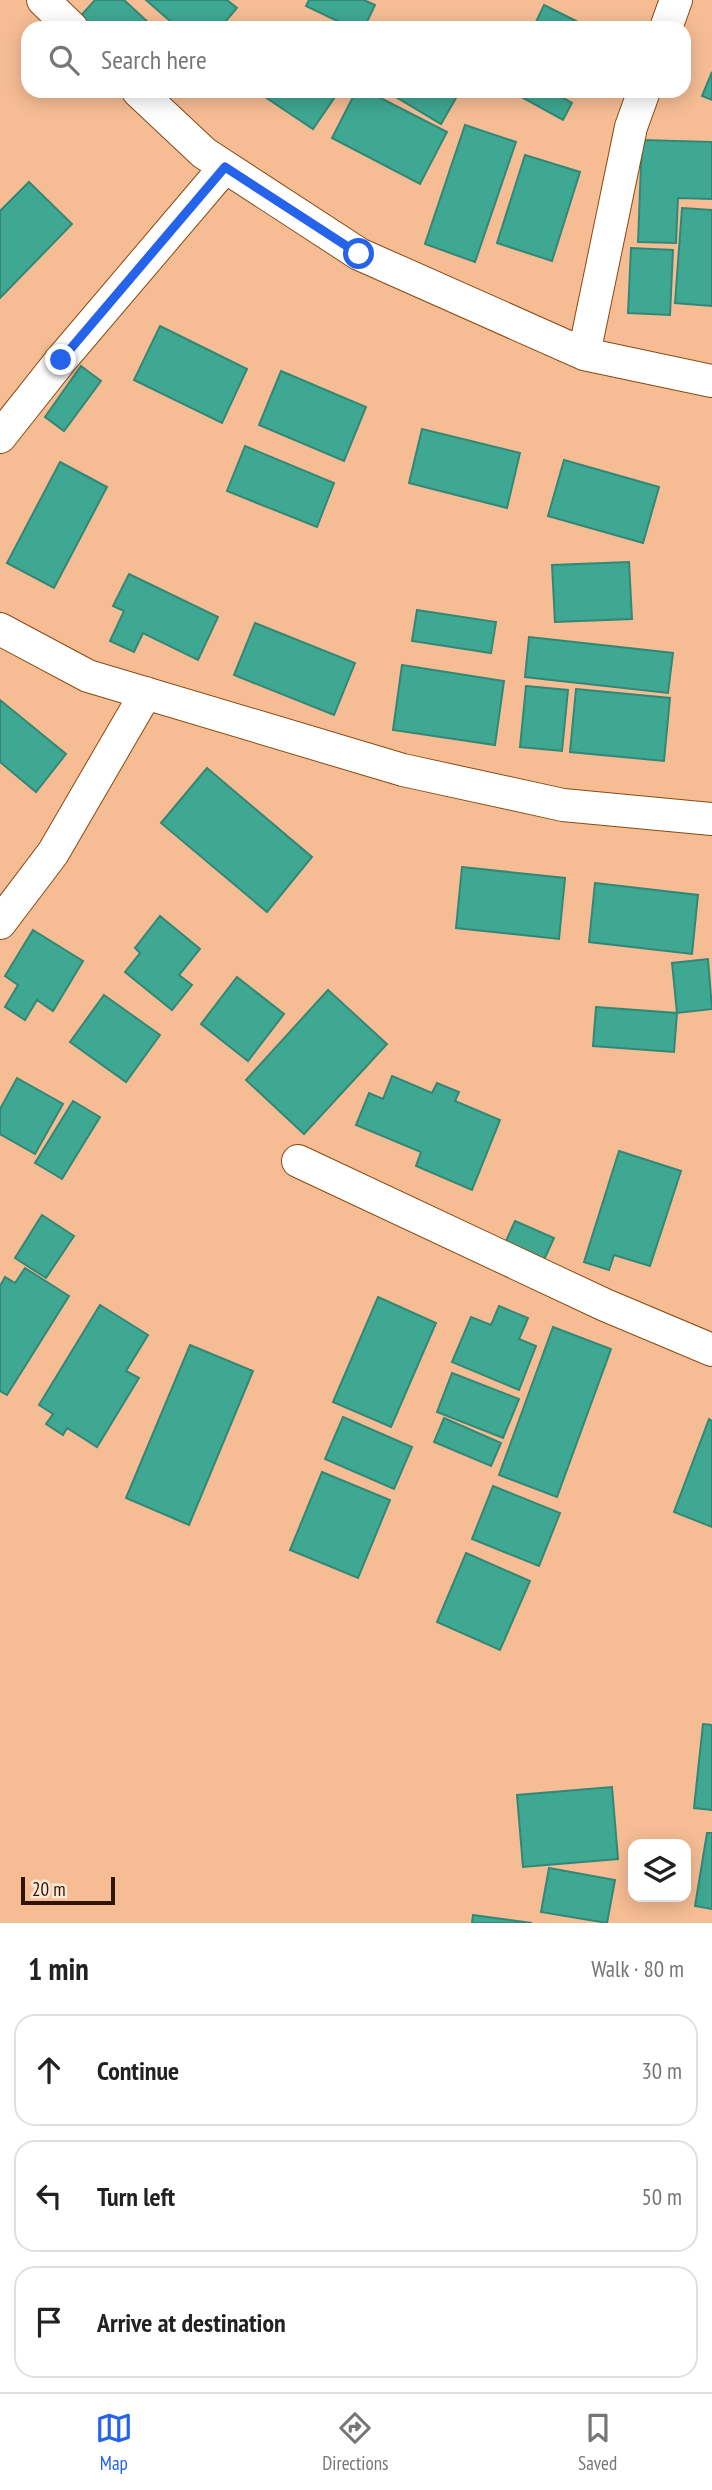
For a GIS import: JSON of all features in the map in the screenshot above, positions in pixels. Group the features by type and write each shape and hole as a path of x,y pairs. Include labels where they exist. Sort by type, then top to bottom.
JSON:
{"street":[{"path":"44,0 65,21"},
{"path":"668,21 676,0"},
{"path":"145,98 204,153 359,254 584,354 712,381"},
{"path":"584,354 631,127 641,98"},
{"path":"0,437 61,360 225,167"},
{"path":"0,629 88,677 403,771 563,805 712,819"},
{"path":"0,923 53,853 146,694"},
{"path":"298,1161 605,1305 712,1350"}],"building":[{"path":"95,0 124,0 147,21 78,21"},
{"path":"146,0 227,0 237,8 226,21 170,21"},
{"path":"309,0 364,0 375,5 367,21 337,21 306,6"},
{"path":"544,5 576,21 536,21"},
{"path":"712,72 712,100 702,96"},
{"path":"266,98 334,98 313,129"},
{"path":"352,98 381,98 447,132 420,184 332,138"},
{"path":"398,98 456,98 441,124"},
{"path":"523,98 563,98 572,103 563,120"},
{"path":"465,125 516,142 475,262 425,244"},
{"path":"642,140 712,142 712,199 678,198 676,243 638,242"},
{"path":"525,155 580,172 552,261 497,243"},
{"path":"29,182 72,224 0,298 0,211"},
{"path":"682,208 712,210 712,306 675,303"},
{"path":"631,248 673,250 670,315 628,313"},
{"path":"160,326 247,369 222,423 134,380"},
{"path":"81,366 101,381 64,431 45,417"},
{"path":"281,371 366,407 344,461 259,425"},
{"path":"422,429 520,453 507,508 409,483"},
{"path":"245,446 334,483 317,527 227,491"},
{"path":"564,460 659,487 643,543 548,516"},
{"path":"60,462 107,487 54,588 7,563"},
{"path":"629,562 632,619 555,622 552,565"},
{"path":"129,574 218,617 198,660 143,633 134,652 110,641 124,611 113,606"},
{"path":"417,610 496,622 491,653 412,641"},
{"path":"255,623 355,663 334,715 234,675"},
{"path":"529,637 673,653 668,693 525,677"},
{"path":"402,665 504,681 495,745 393,730"},
{"path":"526,686 568,690 562,751 520,747"},
{"path":"576,689 670,698 664,761 570,752"},
{"path":"0,700 66,754 36,792 0,762"},
{"path":"207,768 312,857 267,912 161,823"},
{"path":"462,867 565,878 559,939 456,928"},
{"path":"595,883 698,895 692,954 589,942"},
{"path":"160,916 200,949 179,975 192,985 172,1010 125,972 140,953 135,948"},
{"path":"33,930 83,961 53,1011 37,1000 25,1020 5,1007 18,985 5,976"},
{"path":"708,959 712,1009 677,1013 672,963"},
{"path":"237,977 284,1014 248,1061 201,1024"},
{"path":"328,990 387,1044 304,1134 246,1080"},
{"path":"104,995 160,1035 126,1082 70,1042"},
{"path":"596,1007 677,1013 674,1052 593,1046"},
{"path":"392,1076 432,1093 437,1083 459,1092 455,1101 500,1120 472,1190 416,1166 421,1152 356,1125 369,1093 383,1099"},
{"path":"17,1078 63,1104 35,1154 0,1134 0,1109"},
{"path":"73,1101 100,1117 62,1179 35,1163"},
{"path":"619,1151 681,1171 650,1266 614,1255 609,1270 584,1262"},
{"path":"42,1215 74,1236 46,1278 15,1258"},
{"path":"515,1221 554,1238 540,1269 501,1252"},
{"path":"25,1268 69,1296 7,1395 0,1391 0,1286 5,1277 15,1283"},
{"path":"378,1297 436,1323 391,1427 333,1402"},
{"path":"100,1305 148,1335 126,1371 139,1378 97,1447 67,1428 63,1435 46,1424 53,1414 39,1405"},
{"path":"499,1306 528,1318 519,1339 536,1346 519,1390 452,1362 471,1317 491,1325"},
{"path":"553,1327 611,1349 557,1497 499,1475"},
{"path":"190,1345 253,1371 189,1525 126,1498"},
{"path":"452,1373 519,1399 503,1438 437,1412"},
{"path":"343,1417 412,1447 394,1489 325,1459"},
{"path":"444,1418 501,1443 491,1466 434,1442"},
{"path":"709,1419 712,1421 712,1527 674,1512"},
{"path":"322,1472 390,1500 358,1578 290,1550"},
{"path":"493,1486 560,1513 539,1566 472,1539"},
{"path":"466,1553 530,1581 500,1650 437,1622"},
{"path":"703,1724 712,1725 712,1810 694,1808"},
{"path":"612,1787 618,1859 523,1867 517,1795"},
{"path":"707,1833 712,1833 712,1909 695,1906"},
{"path":"549,1868 615,1880 607,1923 541,1912"},
{"path":"473,1915 532,1923 472,1923"}],"route":[{"path":"61,360 225,167 359,254"}]}
